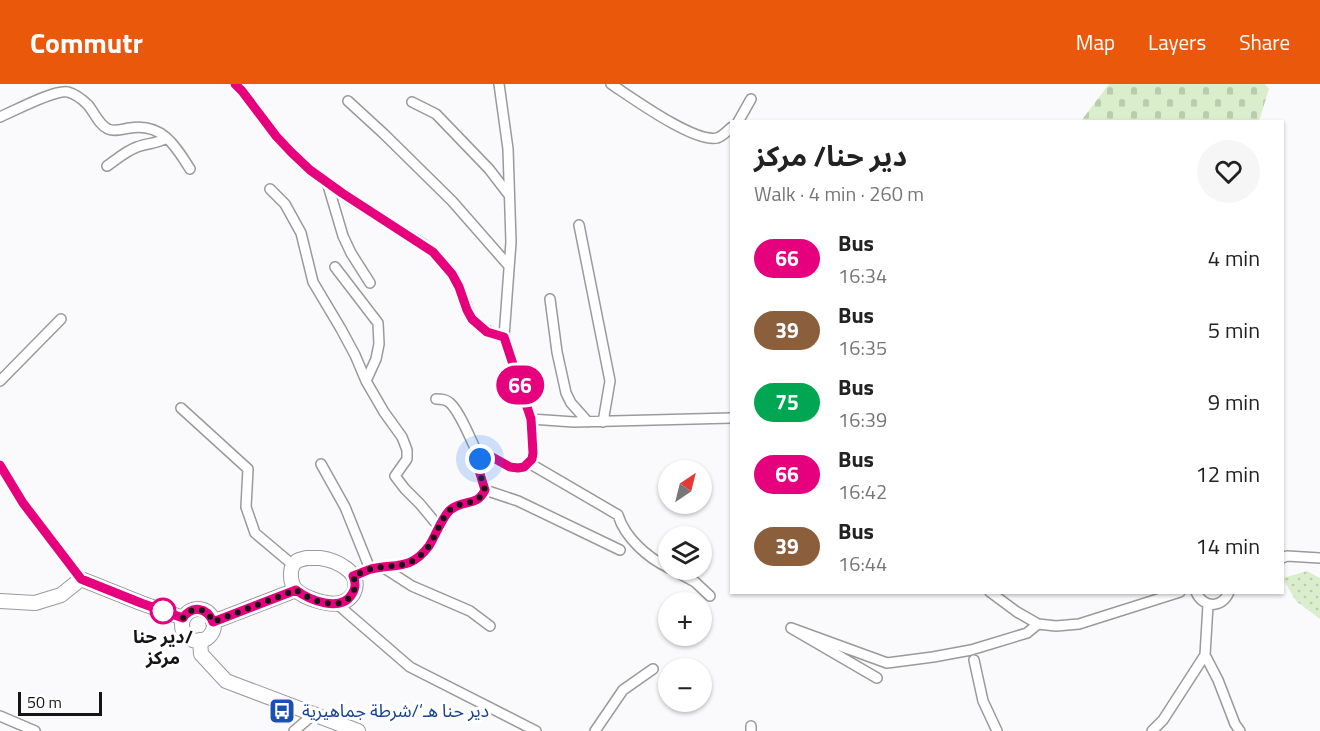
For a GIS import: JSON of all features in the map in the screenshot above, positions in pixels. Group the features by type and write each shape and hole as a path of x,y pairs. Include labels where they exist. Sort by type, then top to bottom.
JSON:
{"street":[{"path":"235,84 291,152 327,182 433,252 452,274 472,319 487,332 504,337"},
{"path":"353,576 370,569 400,566 415,560 428,547 446,514 462,502 477,501 481,497 485,490 477,464 480,459 492,457 510,467 518,468 524,467 532,459 531,419 504,337 511,242 508,149 498,84"},
{"path":"611,84 661,116 701,136 717,138 730,129"},
{"path":"0,117 57,92 68,92 86,102 106,128 116,130 142,126 166,138 178,150 190,169"},
{"path":"739,120 751,99"},
{"path":"348,101 452,201 509,266"},
{"path":"412,102 436,114 489,169 509,195"},
{"path":"107,166 128,151 166,138"},
{"path":"327,182 343,236 370,283"},
{"path":"270,189 285,204 301,233 313,282 341,329 366,381 402,437 407,450 407,459 395,476 440,528"},
{"path":"579,225 609,381 603,422"},
{"path":"335,267 378,323 379,344 376,359 366,381"},
{"path":"550,299 566,393 571,403 588,422"},
{"path":"0,381 61,319"},
{"path":"436,399 449,402 459,416 480,459"},
{"path":"181,408 248,470 246,507 255,533 293,565"},
{"path":"531,419 603,422 730,418"},
{"path":"529,463 618,515 622,527 658,563"},
{"path":"321,464 345,507 370,569"},
{"path":"0,465 23,503 81,579 183,618"},
{"path":"485,490 519,501 620,550"},
{"path":"1284,557 1320,558"},
{"path":"306,558 320,558 346,568 353,576 356,582 354,592 349,599 337,604 329,604 305,597 296,590 290,573 297,561 306,558"},
{"path":"384,568 412,586 470,611 490,626"},
{"path":"0,601 35,603 61,595 81,579"},
{"path":"691,580 706,592"},
{"path":"213,622 296,590"},
{"path":"993,594 1038,624 1056,626 1080,624 1174,594"},
{"path":"1197,594 1198,598 1208,605 1224,602 1228,594"},
{"path":"337,604 410,667 536,731"},
{"path":"1152,731 1163,720 1204,655 1208,605"},
{"path":"196,609 208,613 213,622 209,636 200,640 189,638 182,624 186,614 196,609"},
{"path":"877,678 791,628 887,663 971,650 1027,633 1038,624"},
{"path":"200,640 201,654 226,681 358,731"},
{"path":"1204,655 1218,680 1235,724 1240,731"},
{"path":"974,660 983,701 997,731"},
{"path":"595,731 623,690 653,669"},
{"path":"294,731 314,714"},
{"path":"0,716 35,731"}],"green space":[{"path":"1109,84 1265,84 1269,89 1259,120 1082,120"},
{"path":"1307,571 1320,578 1320,619 1296,601 1284,578"}],"bus line":[{"name":"66","path":"0,465 23,503 81,579 183,618 191,610 203,610 208,613 213,622 296,590 305,597 329,604 340,604 349,599 354,592 356,582 353,576 370,569 400,566 415,560 428,547 446,514 462,502 477,501 481,497 485,490 477,464 480,459 492,457 510,467 518,468 524,467 532,459 531,419 504,337 487,332 472,319 452,274 433,252 310,170 276,136 235,84"}],"place":[{"name":"دير حنا/ مركز","path":"163,611"},
{"name":"دير حنا هـ‘/شرطة جماهيرية","path":"282,711"}],"route":[{"path":"163,611 183,618 191,610 203,610 208,613 213,622 296,590 305,597 329,604 340,604 349,599 354,592 356,582 353,576 370,569 400,566 415,560 428,547 446,514 462,502 477,501 481,497 485,490 477,464 480,459"}]}
